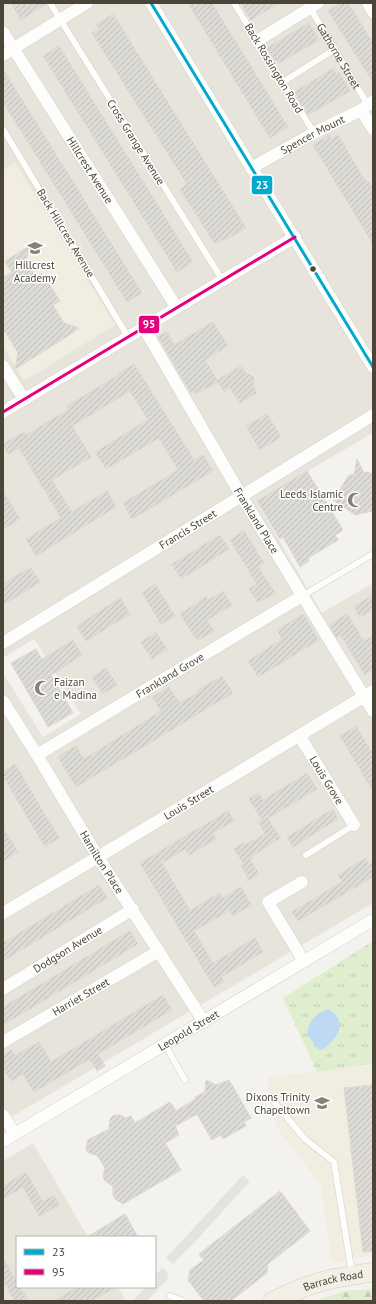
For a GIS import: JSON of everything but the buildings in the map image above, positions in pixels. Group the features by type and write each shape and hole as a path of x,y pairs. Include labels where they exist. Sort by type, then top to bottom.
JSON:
{"main road":[{"name":"Barrack Road","path":"273,1301 307,1286 331,1279 373,1272"}],"street":[{"path":"8,52 87,3"},
{"path":"151,3 373,367"},
{"path":"368,3 373,12"},
{"path":"257,41 314,6"},
{"name":"Hillcrest Avenue","path":"3,32 8,52 177,308"},
{"name":"Spencer Mount","path":"251,168 367,105"},
{"name":"Gathorne Street","path":"367,105 373,129"},
{"path":"3,412 295,237"},
{"name":"Frankland Place","path":"144,328 242,497 302,596 368,693 373,711"},
{"path":"3,366 24,399"},
{"name":"Francis Street","path":"3,643 373,415"},
{"name":"Frankland Grove","path":"37,755 302,596"},
{"name":"Louis Street","path":"3,913 368,693"},
{"name":"Hamilton Place","path":"3,701 98,857 204,1022"},
{"name":"Louis Grove","path":"299,735 354,825"},
{"path":"302,882 268,902 303,960"},
{"name":"Dodgson Avenue","path":"3,989 132,909"},
{"name":"Leopold Street","path":"3,1141 204,1022 303,960 373,920"},
{"name":"Harriet Street","path":"3,1042 158,951"},
{"path":"3,1115 15,1134"}],"lane":[{"name":"Cross Grange Avenue","path":"50,3 223,281"},
{"name":"Back Rossington Road","path":"234,3 314,133"},
{"name":"Gathorne Street","path":"314,6 335,49 367,105"},
{"path":"283,82 335,49"},
{"name":"Back Hillcrest Avenue","path":"3,129 128,337"},
{"path":"302,596 373,554"},
{"path":"306,855 354,825"},
{"path":"165,1045 185,1080"},
{"path":"270,1097 305,1139 334,1162 352,1275"},
{"path":"170,1296 182,1301"}],"shaded area":[{"path":"3,3 373,3 373,433 256,501 322,613 373,583 373,903 3,1122 3,673 43,737 81,714 34,639 3,658"},
{"name":"Hillcrest Academy","path":"15,162 115,325 24,381 3,345 3,170"},
{"name":"Dixons Trinity Chapeltown","path":"373,942 373,1255 332,1263 321,1185 276,1127 267,1078 352,1066"},
{"path":"33,1143 87,1236 16,1236 16,1288 119,1288 125,1299 123,1301 3,1301 3,1161"},
{"path":"243,1175 250,1181 173,1264 166,1258"},
{"path":"162,1268 169,1274 167,1280 147,1301 133,1301 144,1288 156,1288 156,1275"}],"green space":[{"path":"373,941 373,1064 317,1072 283,998"},
{"path":"373,1289 373,1301 315,1301 344,1291"}],"water":[{"path":"329,1009 335,1014 340,1025 337,1035 322,1050 318,1049 307,1034 310,1024 314,1018 320,1013"}],"transit line":[{"name":"23","path":"151,3 373,367"},
{"name":"95","path":"3,412 295,237"}],"place":[{"name":"Hillcrest Academy","path":"35,248"},
{"name":"Leeds Islamic Centre","path":"355,500"},
{"name":"Faizan e Madina","path":"42,688"},
{"name":"Dixons Trinity Chapeltown","path":"322,1103"}]}
